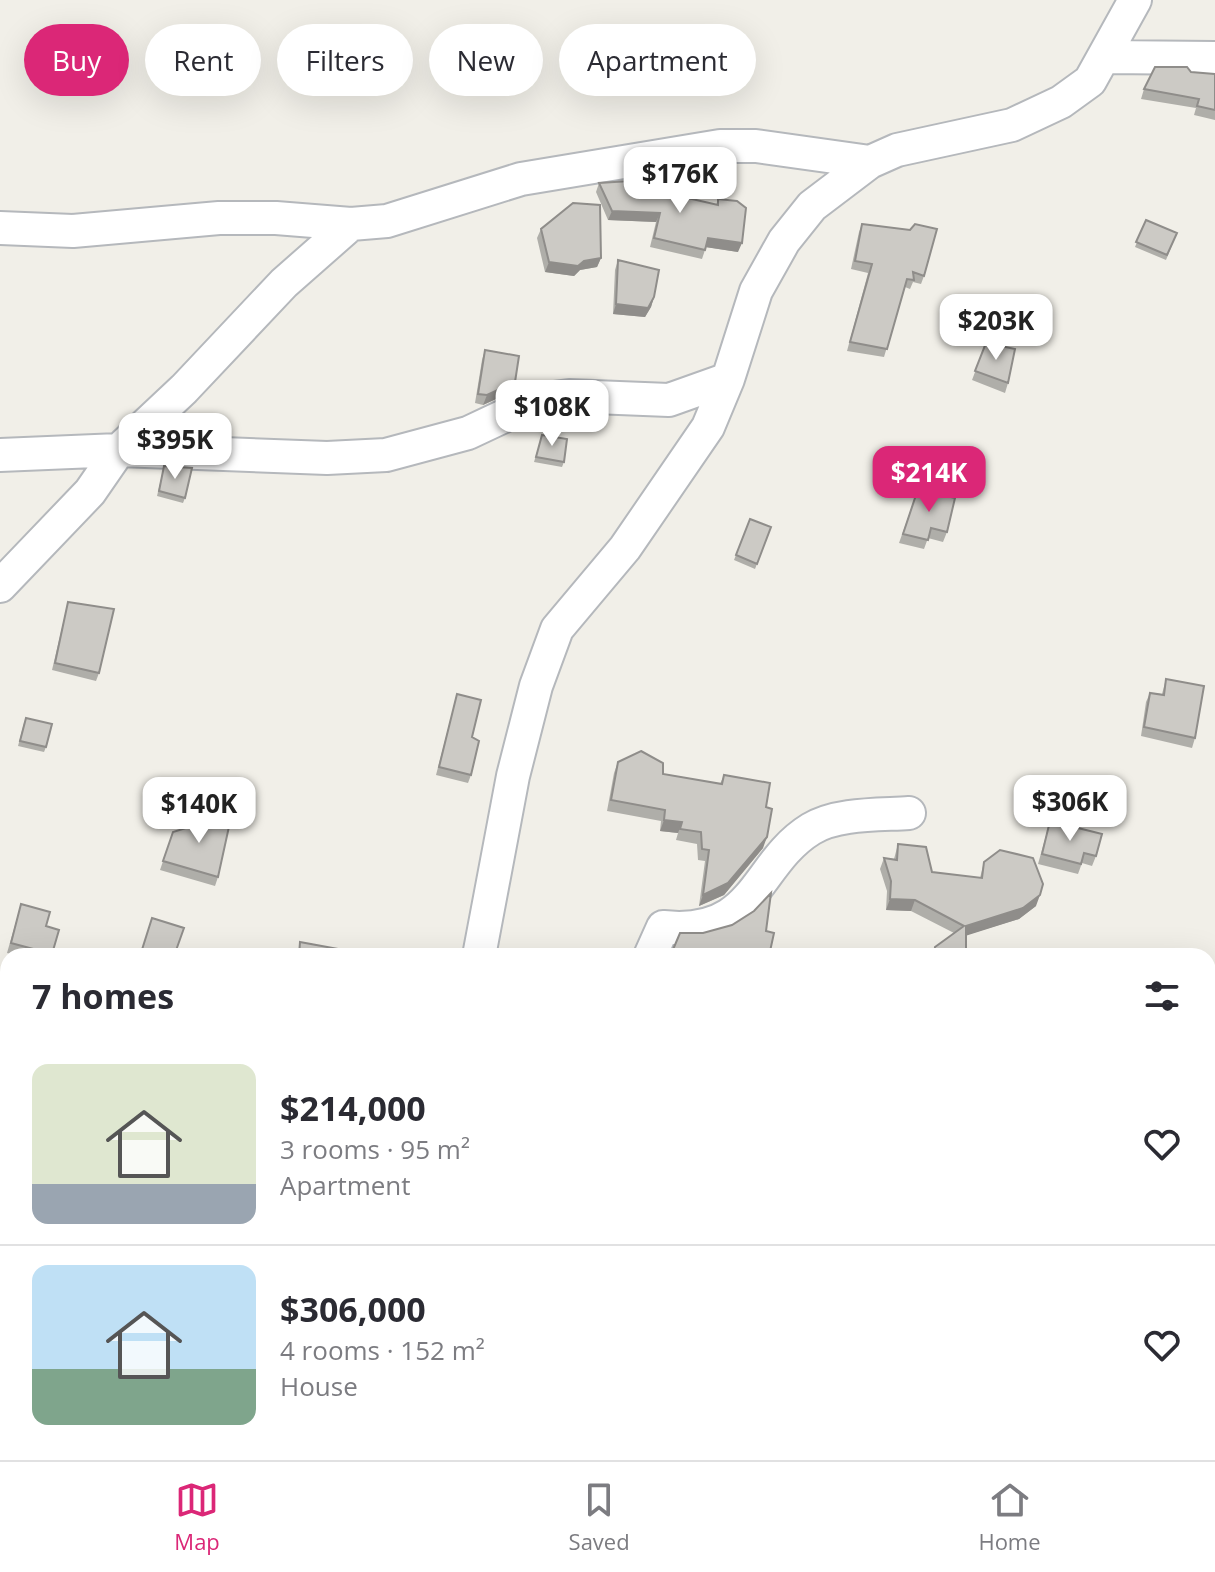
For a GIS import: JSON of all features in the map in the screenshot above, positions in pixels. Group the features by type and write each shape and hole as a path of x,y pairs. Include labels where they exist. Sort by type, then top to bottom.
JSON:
{"street":[{"path":"478,948 513,776 536,686 557,629 625,548 708,427 728,379 756,291 784,241 812,206 870,162 897,150 1012,125 1061,102 1090,81 1135,0"},
{"path":"1105,57 1215,58"},
{"path":"0,228 73,231 233,218 351,224 387,221 521,179 683,150 756,146 870,162"},
{"path":"0,586 90,492 119,450 184,389 284,283 351,224"},
{"path":"0,455 119,450 327,458 386,455 468,433 538,400 569,396 669,400 728,379"},
{"path":"654,948 663,927 682,929 729,916 750,898 792,845 812,828 836,821 909,813"}],"building":[{"path":"1155,67 1187,67 1191,72 1215,74 1215,110 1197,106 1199,99 1144,89"},
{"path":"630,181 631,185 718,205 718,199 737,201 746,208 742,243 708,238 705,250 654,238 660,213 612,211 599,183"},
{"path":"573,203 600,205 601,258 584,261 578,266 549,262 541,229"},
{"path":"1146,220 1177,233 1167,255 1136,242"},
{"path":"862,224 910,230 915,224 937,229 924,276 913,272 914,280 907,279 887,349 850,342 872,264 855,261"},
{"path":"618,260 659,270 654,297 648,308 616,304"},
{"path":"986,343 1015,349 1008,383 975,371"},
{"path":"485,350 519,356 515,382 487,395 478,394"},
{"path":"542,435 567,439 564,462 536,457"},
{"path":"164,466 192,468 185,498 159,491"},
{"path":"918,489 955,498 947,532 931,528 928,540 903,534"},
{"path":"750,519 771,527 757,564 736,555"},
{"path":"68,602 114,609 99,673 55,663"},
{"path":"1166,679 1204,686 1195,738 1144,727 1150,693 1164,695"},
{"path":"457,694 481,700 472,737 479,741 471,775 439,767"},
{"path":"26,718 52,724 46,747 20,741"},
{"path":"641,751 663,763 663,774 722,784 724,775 770,783 766,807 772,809 767,837 728,883 703,895 709,850 702,849 701,832 680,829 682,822 664,820 665,810 611,800 618,762"},
{"path":"190,813 230,822 218,877 163,861 173,832 186,828"},
{"path":"1050,821 1102,834 1096,856 1084,853 1081,864 1042,854"},
{"path":"898,844 926,847 932,872 982,878 984,862 1000,850 1033,858 1043,884 1040,895 1023,908 966,926 966,948 935,948 964,926 915,900 890,899 891,881 884,858 897,860"},
{"path":"771,893 766,931 774,933 771,948 674,948 680,933 703,933 732,925 754,911"},
{"path":"21,904 50,912 46,926 59,930 54,948 30,948 11,943"},
{"path":"152,918 184,928 177,948 143,948"},
{"path":"300,942 333,948 300,948"}]}
